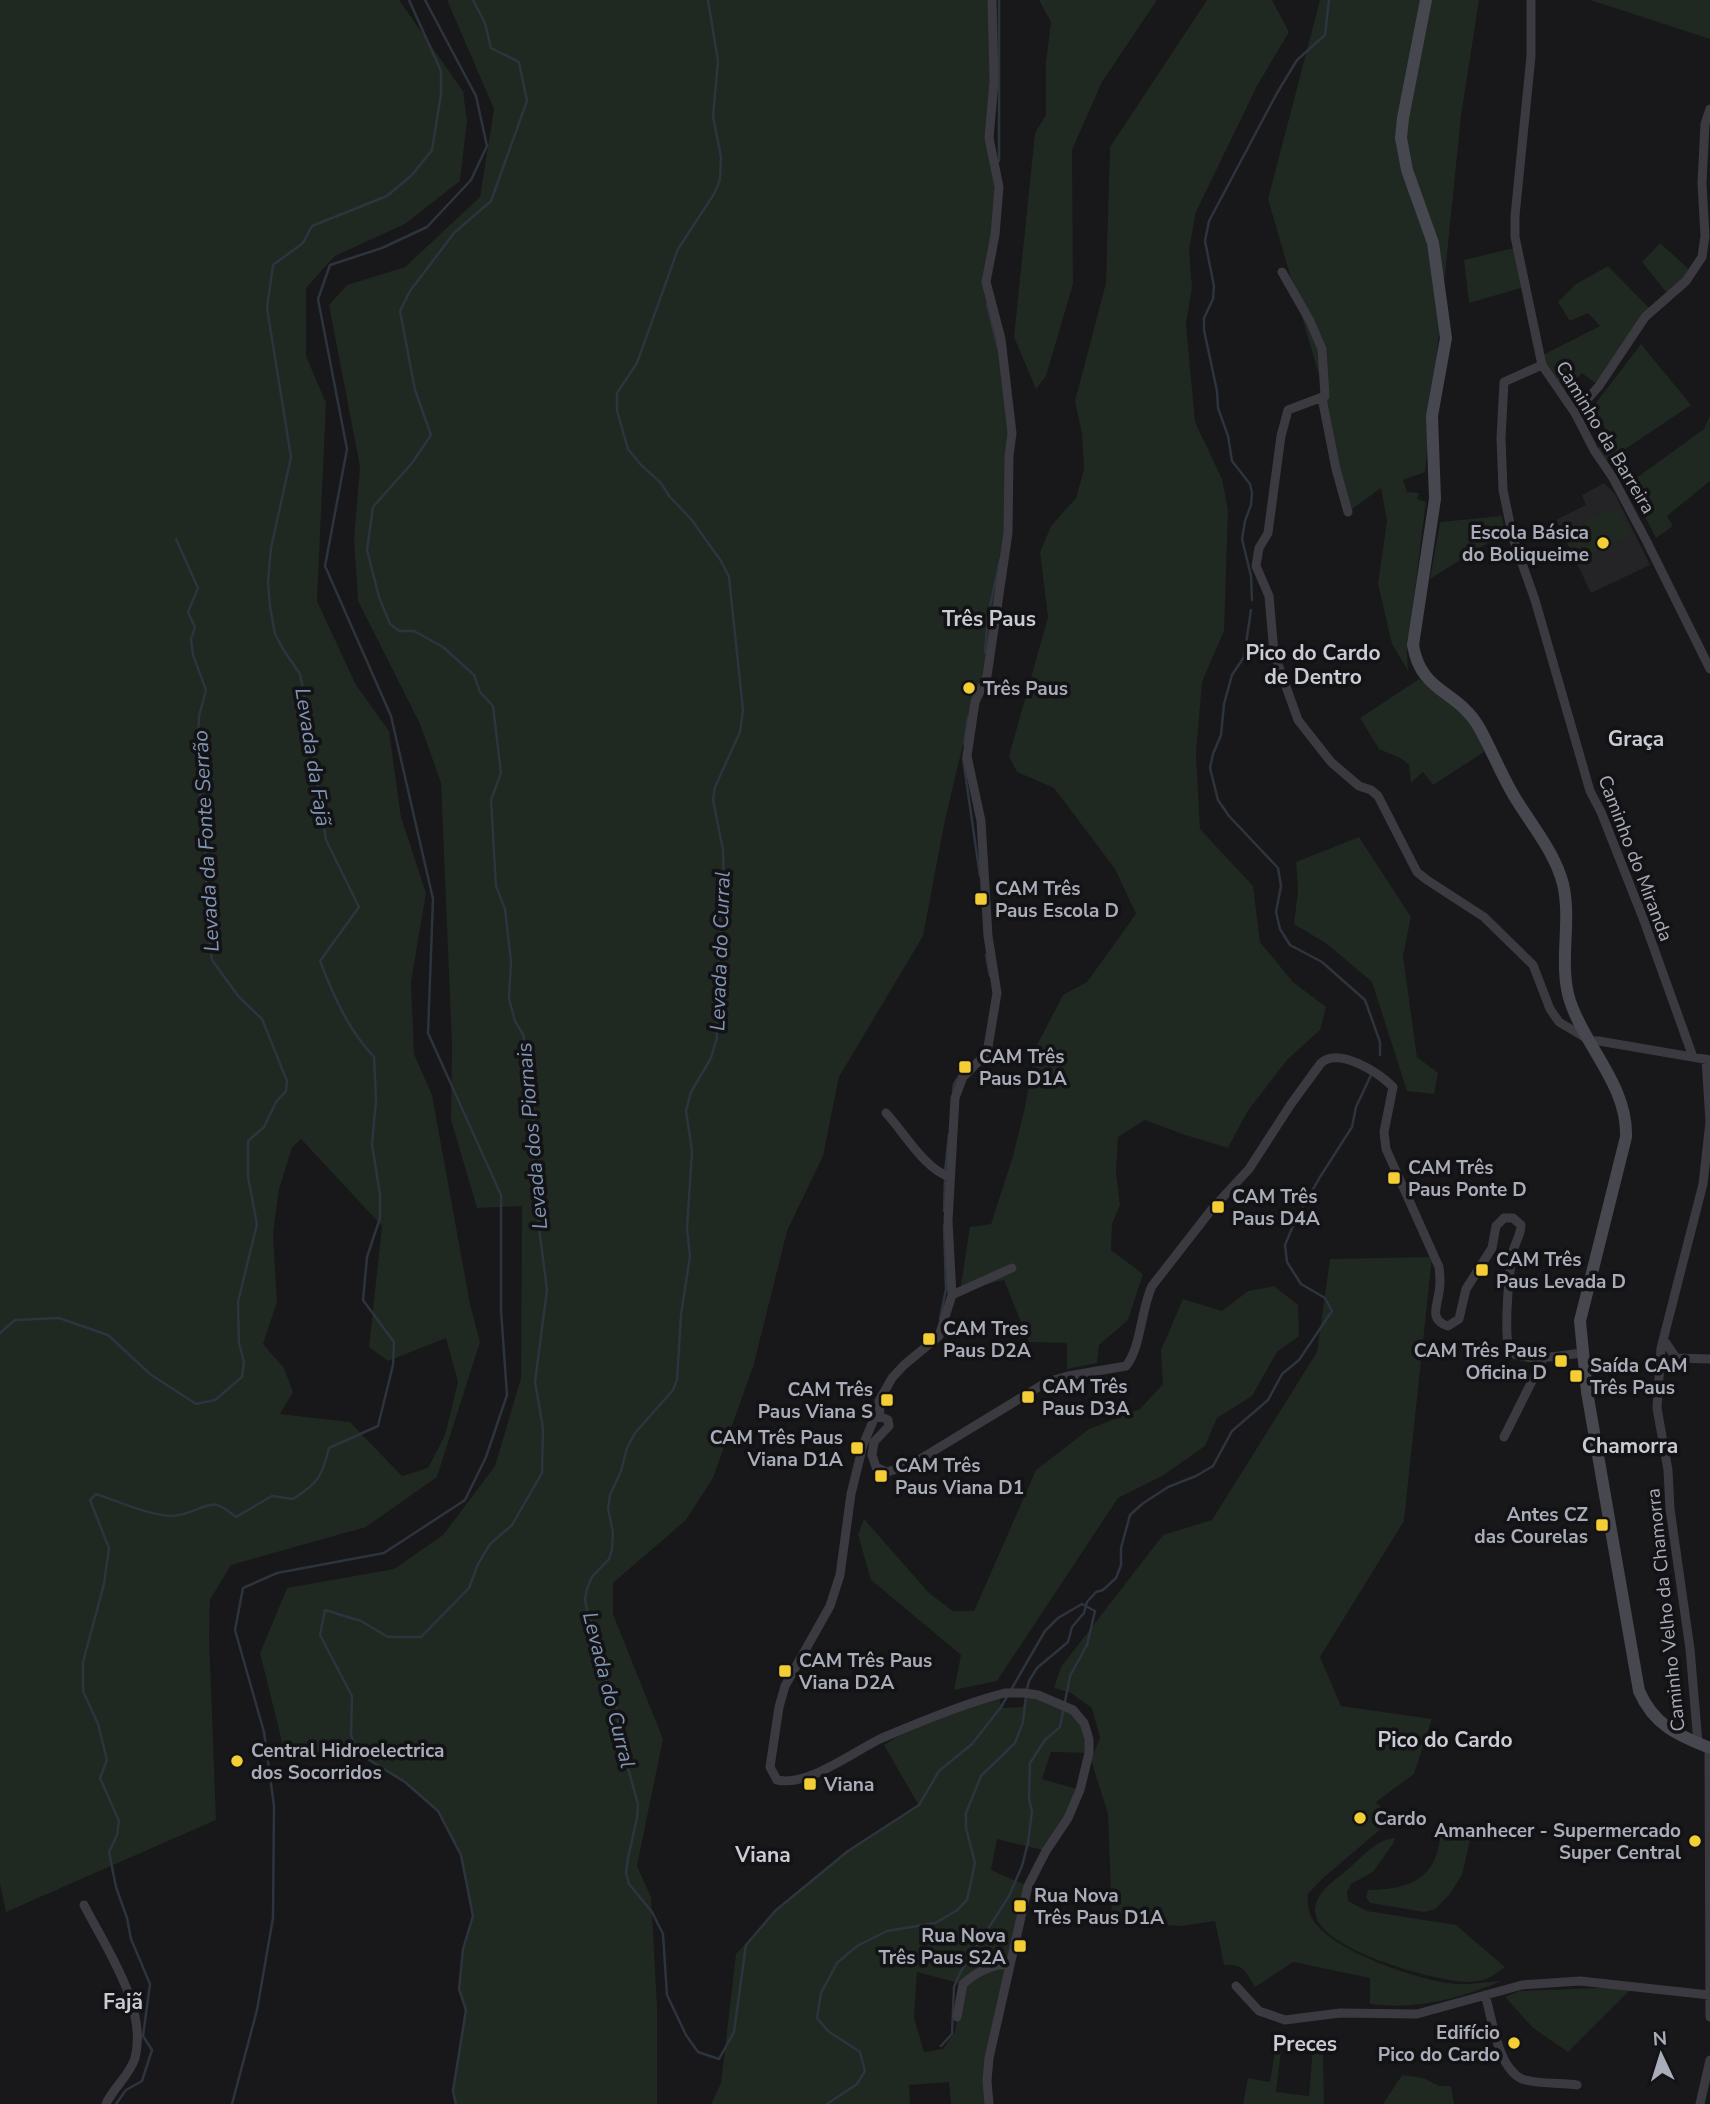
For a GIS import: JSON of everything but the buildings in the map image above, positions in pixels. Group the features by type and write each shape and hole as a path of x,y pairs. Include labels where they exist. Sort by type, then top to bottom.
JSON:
{"main road":[{"path":"1426,0 1401,138 1407,170 1433,243 1446,338 1432,416 1435,499 1413,645 1417,664 1423,674 1472,715 1496,764 1560,873 1566,908 1567,986 1575,1014 1624,1107 1626,1128 1616,1181 1580,1321 1587,1392 1639,1691 1659,1723 1705,1746"}],"street":[{"path":"880,1416 879,1401 892,1378 939,1336 952,1295 948,1221 958,1086 963,1077 987,1053 997,993 988,936 981,821 967,756 975,702 987,677 1008,533 1012,433 1001,338 986,282 995,235 999,187 990,148 992,0"},
{"name":"Caminho da Barreira","path":"1531,0 1531,56 1515,237 1542,365 1574,413 1647,542 1710,669"},
{"path":"1574,413 1599,386 1645,317 1686,281 1702,257 1705,236 1703,159 1710,108"},
{"path":"1282,272 1310,321 1322,349 1325,396 1288,410 1281,436 1268,533 1256,559 1256,566 1269,596 1274,653 1298,720 1331,762 1359,786 1378,796 1417,872 1484,918 1533,965 1550,1009 1559,1022 1591,1041 1708,1060"},
{"name":"Caminho do Miranda","path":"1542,365 1504,383 1500,438 1503,490 1517,550 1535,600 1590,791 1643,918 1693,1057"},
{"path":"1322,398 1348,512"},
{"path":"880,1416 888,1420 889,1426 876,1440 873,1458 876,1467 887,1472 912,1464 1047,1382 1126,1366 1134,1350 1146,1299 1152,1286 1212,1209 1250,1170 1291,1104 1326,1058 1343,1057 1393,1087 1384,1132 1386,1149 1438,1267 1441,1279 1435,1315 1437,1320 1448,1326 1458,1319 1466,1289 1492,1248 1499,1221 1513,1218 1521,1225 1521,1232 1513,1250 1507,1346 1510,1352 1516,1356 1544,1357 1583,1353"},
{"name":"Caminho Velho da Chamorra","path":"1708,1060 1710,1122 1703,1184 1660,1357 1657,1408 1668,1470 1670,1509 1705,1746 1710,2017"},
{"path":"886,1113 931,1167 950,1177"},
{"path":"952,1295 1012,1268"},
{"path":"1664,1340 1676,1358 1710,1359"},
{"path":"1504,1437 1544,1357"},
{"path":"880,1416 873,1421 863,1445 851,1494 840,1575 830,1605 785,1686 770,1767 778,1780 786,1782 808,1776 882,1739 998,1695 1025,1693 1068,1707 1084,1723 1089,1739 1088,1762 1068,1818 1046,1851 1028,1886 989,2058 989,2104"},
{"path":"84,1905 132,2000 137,2026 134,2061 106,2104"},
{"path":"957,2017 962,1984 988,1969 1003,1964 1010,1965"},
{"path":"1236,1986 1259,2011 1285,2020 1340,2014 1417,2014 1522,1985 1580,1981 1710,1995"},
{"path":"1485,1995 1501,2055 1510,2071 1524,2080 1577,2085"},
{"path":"1700,2104 1710,2060"}],"shaded area":[{"path":"0,0 399,0 463,91 467,121 460,181 405,224 335,256 306,288 306,356 326,403 317,601 356,685 389,731 401,817 426,893 411,982 414,1054 432,1095 470,1304 480,1342 437,1477 366,1527 231,1565 210,1600 216,1820 6,1912 0,1884","holes":["301,1139 382,1226 369,1347 388,1361 446,1338 458,1382 445,1435 428,1468 402,1476 350,1422 280,1414 293,1392 284,1368 263,1344 277,1302 273,1234 279,1189 292,1148"]},
{"path":"447,0 992,0 989,138 999,187 986,282 1011,411 1008,533 987,676 975,702 961,753 923,936 839,1077 823,1156 787,1231 753,1367 713,1478 686,1520 613,1583 613,1614 663,1739 637,1866 651,1897 657,2006 657,2104 455,2104 452,2091 465,2011 459,1989 463,1948 472,1916 460,1855 438,1811 404,1782 357,1754 285,1754 260,1653 287,1588 394,1569 443,1535 495,1466 521,1378 522,1206 477,1208 451,1120 452,1045 441,783 420,724 358,601 354,538 360,467 329,305 347,285 405,267 480,197 494,109"},
{"path":"1039,0 1157,0 1102,82 1072,150 1073,284 1046,376 1036,389 1014,337 1035,133 1046,115 1046,62 1051,22"},
{"path":"1207,0 1272,0 1289,32 1257,86 1196,212 1189,249 1192,287 1186,324 1195,422 1222,479 1228,510 1224,631 1202,682 1196,754 1200,829 1253,886 1260,942 1293,982 1326,1007 1320,1030 1287,1060 1247,1112 1228,1148 1145,1120 1118,1137 1116,1171 1120,1205 1112,1224 1111,1250 1143,1274 1128,1320 1099,1345 1097,1363 1067,1369 1067,1343 1029,1342 1004,1280 960,1291 970,1227 991,1224 1013,1156 1035,1049 1063,995 1087,982 1136,914 1115,869 1054,788 1017,772 1009,756 1048,617 1040,552 1051,526 1076,498 1084,469 1082,434 1075,401 1106,283 1110,147"},
{"path":"1320,0 1479,0 1461,116 1425,472 1403,480 1407,492 1419,493 1417,499 1426,502 1407,652 1408,671 1392,644 1378,584 1387,521 1381,488 1348,512 1325,396 1268,199"},
{"path":"1590,0 1710,0 1710,39"},
{"path":"1660,243 1693,273 1669,296 1642,262"},
{"path":"1514,248 1521,288 1469,303 1464,260"},
{"path":"1608,266 1652,311 1599,386 1582,373 1561,394 1541,356 1600,326 1588,313 1570,321 1558,302 1576,284"},
{"path":"1641,344 1691,405 1603,464 1594,450 1613,440 1592,408"},
{"path":"1710,416 1710,481 1667,516 1673,526 1656,538 1628,484 1704,429"},
{"name":"Escola Básica do Boliqueime","path":"1604,483 1615,494 1650,565 1591,593 1556,520 1586,505 1582,495"},
{"path":"1618,506 1632,535 1580,559 1566,530"},
{"path":"1502,516 1505,532 1430,579 1440,522"},
{"path":"1419,679 1466,717 1484,752 1433,785 1423,772 1411,783 1409,765 1379,749 1360,718"},
{"path":"1359,837 1411,917 1403,956 1417,1057 1438,1073 1434,1094 1407,1091 1372,982 1327,944 1294,924 1298,890 1296,862"},
{"path":"1432,1257 1404,1521 1320,1657 1341,1706 1432,1719 1414,1774 1376,1802 1398,1826 1382,1828 1322,1879 1308,1894 1308,1902 1314,1921 1327,1934 1358,1954 1377,1962 1416,1976 1448,1983 1502,1981 1438,2002 1370,2004 1370,1978 1293,1962 1255,1987 1240,1967 1224,1965 1215,1921 1181,1926 1112,1922 1108,1814 1091,1760 1100,1738 1092,1708 1071,1693 1054,1688 1061,1667 1163,1535 1212,1520 1317,1352 1330,1259"},
{"path":"1274,1286 1298,1305 1299,1336 1277,1352 1252,1396 1217,1418 1205,1446 1164,1475 1118,1498 997,1681 954,1690 961,1655 871,1580 858,1535 864,1519 929,1593 953,1611 974,1611 1036,1470 1089,1429 1140,1409 1163,1384 1161,1350 1183,1299 1222,1311 1248,1291"},
{"path":"998,1695 1002,1708 1023,1707 1026,1695 1038,1695 1079,1716 1089,1753 1051,1752 1042,1779 1080,1790 1046,1851 997,1839 991,1870 1028,1886 989,2058 989,2104 951,2104 949,2082 909,2085 910,2104 711,2104 721,2083 736,1954 775,1912 848,1851 919,1806 884,1745 903,1733","holes":["917,1972 962,1984 955,2032 943,2049 924,2052 914,2018"]},
{"path":"1441,1824 1468,1825 1471,1836 1462,1875 1450,1894 1435,1909 1424,1912 1370,1903 1366,1897 1368,1890 1400,1886 1422,1876 1436,1856"},
{"path":"1395,1838 1373,1872 1351,1884 1347,1892 1348,1901 1367,1911 1456,1925 1505,1967 1488,1978 1473,1982 1430,1976 1354,1950 1334,1938 1320,1924 1315,1910 1322,1892 1369,1850 1381,1842"},
{"path":"1631,1989 1568,2052 1533,2028 1505,1997 1519,1991"},
{"path":"1278,2032 1283,2034 1276,2092 1309,2096 1313,2047 1323,2048 1324,2104 1243,2104 1248,2078 1270,2082"},
{"path":"1402,2075 1423,2078 1439,2086 1451,2086 1454,2104 1383,2104"}],"waterway":[{"name":"Levada da Fajã","path":"116,2104 126,2090 142,2081 152,2050 143,2036 150,1984 131,1939 116,1887 109,1852 117,1835 119,1821 100,1778 107,1760 98,1724 83,1691 83,1662 104,1584 109,1548 90,1500 96,1494 142,1510 170,1516 217,1505 236,1517 272,1496 293,1499 318,1478 329,1448 378,1426 393,1365 394,1342 363,1300 367,1257 380,1218 380,1195 372,1144 376,1100 374,1057 342,1012 320,961 359,907 326,840 310,723 300,674 275,634 270,607 268,582 271,548 291,457 267,308 273,265 303,243 312,226 387,196 412,175 432,150 441,94 441,71 409,0"},
{"path":"232,2104 257,2010 273,1918 274,1806 264,1732 235,1630 243,1588 277,1573 384,1553 465,1500 486,1457 507,1395 501,1310 501,1195 428,1033 433,899 391,716 325,566 347,449 318,299 330,265 382,248 427,227 471,180 487,146 476,96 425,0"},
{"name":"Levada dos Piornais","path":"456,2104 453,2091 466,2010 459,1989 463,1949 473,1916 461,1855 438,1811 405,1782 358,1753 351,1735 352,1696 320,1635 325,1610 361,1621 388,1637 421,1637 469,1588 478,1564 490,1544 512,1525 542,1473 543,1428 535,1382 547,1290 534,1188 534,1111 522,1059 524,1036 515,1021 509,999 511,961 505,909 496,886 491,800 501,773 493,706 480,692 474,675 443,647 414,631 399,631 390,624 379,597 367,550 373,507 412,463 431,435 415,390 400,311 410,291 454,233 491,201 527,101 519,62 491,48 485,23 473,0"},
{"name":"Levada do Curral","path":"708,0 718,61 713,116 721,157 720,180 714,194 678,249 637,363 617,393 617,411 628,449 691,519 729,577 743,710 740,732 715,787 713,800 723,850 724,895 720,915 720,954 715,996 717,1038 711,1058 691,1092 686,1111 692,1151 687,1229 690,1256 681,1315 677,1380 673,1390 635,1433 627,1448 621,1471 610,1495 608,1509 613,1532 612,1549 609,1559 592,1577 585,1599 599,1642 601,1668 616,1705 621,1743 638,1804 626,1873 629,1884 652,1912 663,1934 667,1995 686,2035 698,2052 719,2059 734,2032 746,1945 775,1911 848,1851 919,1805 939,1771 972,1744 1001,1707 1045,1631 1058,1618 1082,1604 1095,1611 1087,1645 1070,1676 1060,1727 1045,1740 1030,1763 1029,1799 1032,1811 1022,1866 1009,1896 960,1973 954,1987 952,2034 941,2046"},
{"path":"999,0 999,161"},
{"path":"1252,600 1251,576 1242,539 1252,493 1250,484 1232,461 1228,436 1218,408 1204,330 1204,318 1213,299 1214,286 1205,241 1209,221 1277,93 1297,60 1325,35 1329,0"},
{"path":"987,304 998,348"},
{"name":"Levada da Fonte Serrão","path":"0,1333 15,1320 59,1318 108,1335 150,1374 196,1404 215,1400 242,1377 244,1362 239,1343 238,1302 257,1224 248,1177 248,1141 264,1127 276,1102 286,1091 287,1081 262,1019 239,997 212,960 207,923 205,818 198,784 203,769 198,746 199,716 206,690 193,655 191,639 195,627 188,612 198,588 176,539"},
{"path":"985,652 988,616 1000,560"},
{"path":"1251,610 1244,657 1232,675 1224,704 1221,735 1210,768 1218,800 1229,816 1278,868 1281,886 1276,912 1280,929 1290,945 1322,962 1365,1000 1380,1042 1380,1055"},
{"path":"964,744 968,717"},
{"path":"963,758 980,876"},
{"path":"986,955 990,976"},
{"path":"953,1092 954,1084 961,1073"},
{"path":"1027,1689 1037,1668 1068,1642 1072,1627 1084,1613 1087,1602 1116,1578 1130,1515 1168,1487 1213,1466 1232,1431 1268,1400 1282,1374 1299,1360 1332,1311 1325,1298 1301,1284 1287,1262 1285,1245 1295,1221 1352,1127 1356,1107 1371,1075"},
{"path":"945,1172 949,1134"},
{"path":"944,1211 945,1179"},
{"path":"940,1319 946,1289 944,1225"},
{"path":"827,2104 857,2084 865,2071 860,2052 828,2031 817,2018 821,1993 837,1963 857,1946 887,1931 935,1923 956,1911 967,1900 975,1863 966,1828 966,1813 981,1776 1015,1743 1023,1722 1026,1696"}],"place":[{"name":"Escola Básica do Boliqueime","path":"1603,543"},
{"name":"Três Paus","path":"969,688"},
{"name":"CAM Três Paus Escola D","path":"981,899"},
{"name":"CAM Três Paus D1A","path":"965,1067"},
{"name":"CAM Três Paus Ponte D","path":"1394,1178"},
{"name":"CAM Três Paus D4A","path":"1218,1207"},
{"name":"CAM Três Paus Levada D","path":"1482,1270"},
{"name":"CAM Tres Paus D2A","path":"929,1339"},
{"name":"CAM Três Paus Oficina D","path":"1561,1361"},
{"name":"Saída CAM Três Paus","path":"1576,1376"},
{"name":"CAM Três Paus D3A","path":"1028,1397"},
{"name":"CAM Três Paus Viana S","path":"887,1400"},
{"name":"CAM Três Paus Viana D1A","path":"857,1448"},
{"name":"CAM Três Paus Viana D1","path":"881,1476"},
{"name":"Antes CZ das Courelas","path":"1602,1525"},
{"name":"CAM Três Paus Viana D2A","path":"785,1671"},
{"name":"Central Hidroelectrica dos Socorridos","path":"237,1761"},
{"name":"Viana","path":"810,1784"},
{"name":"Cardo","path":"1360,1818"},
{"name":"Amanhecer - Supermercado Super Central","path":"1695,1841"},
{"name":"Rua Nova Três Paus D1A","path":"1020,1906"},
{"name":"Rua Nova Três Paus S2A","path":"1020,1946"},
{"name":"Edifício Pico do Cardo","path":"1514,2043"}],"district":[{"name":"Três Paus","path":"989,619"},
{"name":"Pico do Cardo de Dentro","path":"1313,665"},
{"name":"Graça","path":"1636,739"},
{"name":"Chamorra","path":"1630,1446"},
{"name":"Pico do Cardo","path":"1445,1740"},
{"name":"Viana","path":"763,1855"},
{"name":"Fajã","path":"123,2002"},
{"name":"Preces","path":"1305,2044"}]}
